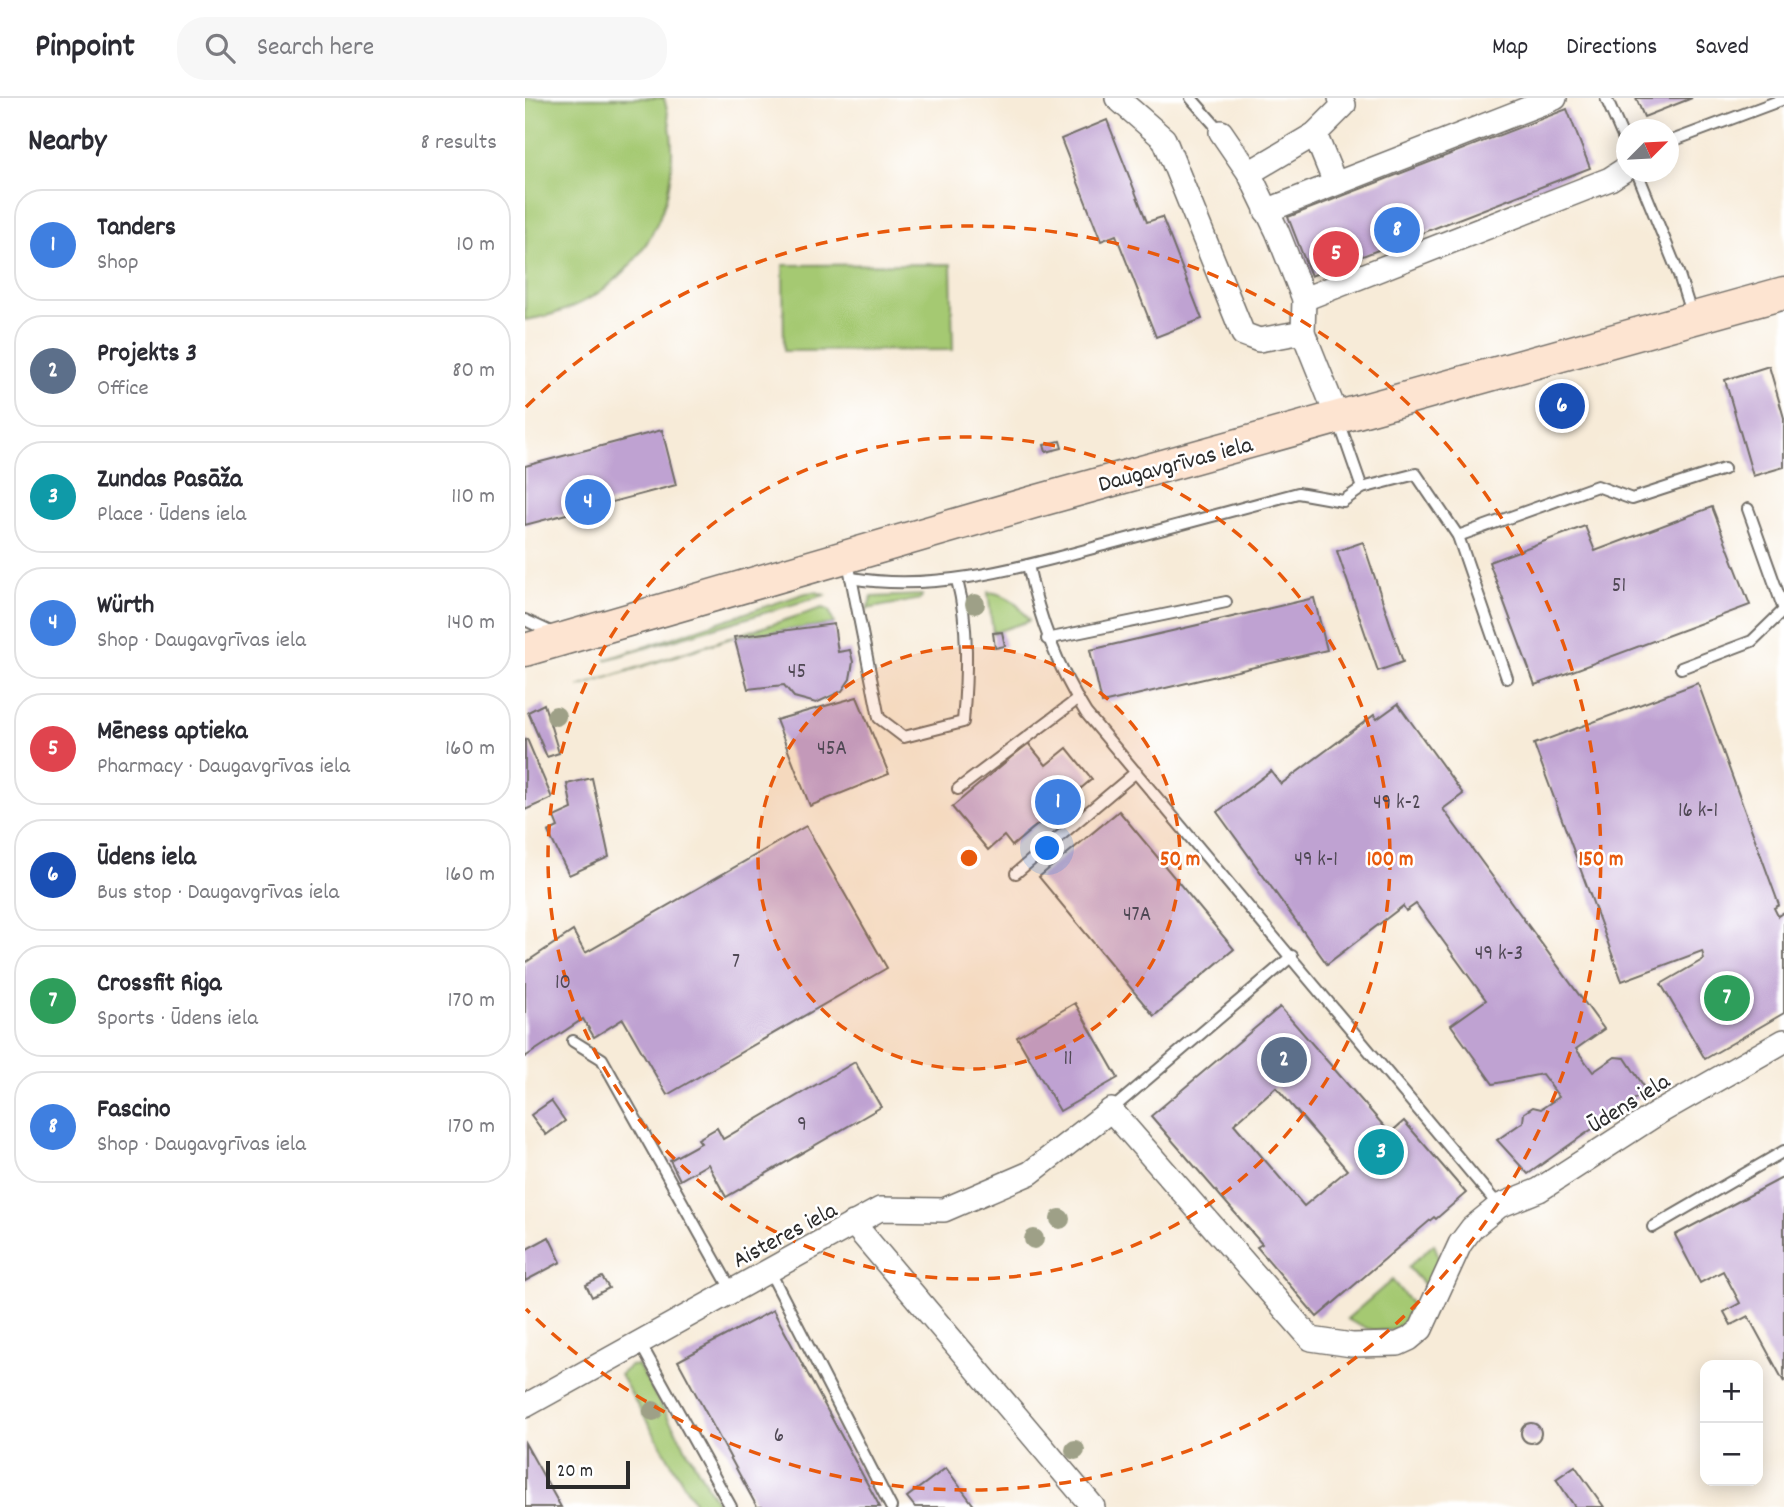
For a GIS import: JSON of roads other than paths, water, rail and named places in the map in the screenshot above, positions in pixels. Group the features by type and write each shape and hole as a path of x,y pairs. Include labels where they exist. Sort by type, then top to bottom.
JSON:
{"main road":[{"name":"Daugavgrīvas iela","path":"525,650 849,567 1338,419 1784,293"},
{"name":"Daugavgrīvas iela","path":"525,671 567,639"}],"street":[{"path":"1117,98 1164,139 1244,334 1259,340 1303,332"},
{"path":"1249,173 1315,134 1344,106 1340,98"},
{"path":"1266,211 1555,98"},
{"path":"1221,132 1249,173 1277,232 1304,299 1303,332 1338,419"},
{"path":"1315,134 1335,183"},
{"path":"1304,299 1597,184 1616,174"},
{"name":"Ūdens iela","path":"1111,1110 1311,1339 1363,1345 1398,1344 1421,1329 1460,1244 1472,1228 1499,1206 1539,1190 1658,1113 1784,1041"},
{"path":"853,1223 880,1209 944,1210 1030,1173 1111,1110"},
{"name":"Aisteres iela","path":"525,1405 853,1223 1093,1507"}],"lane":[{"path":"1191,98 1221,132"},
{"path":"1606,98 1616,122"},
{"path":"1679,138 1784,99"},
{"path":"1641,182 1679,275 1693,319"},
{"path":"1338,419 1362,488"},
{"path":"1458,536 1597,485 1632,499 1724,469"},
{"path":"849,567 874,582 957,580 1028,565 1298,494 1343,501 1362,488 1416,474 1458,536 1507,678"},
{"path":"1681,668 1752,641 1784,610 1748,509"},
{"path":"1028,565 1047,639 1078,699 1499,1206"},
{"path":"849,567 879,718 904,737 963,722 966,680 962,599 957,580"},
{"path":"1047,639 1226,602"},
{"path":"525,620 567,639"},
{"path":"958,789 1078,699"},
{"path":"1016,873 1136,772"},
{"path":"1111,1110 1292,956"},
{"path":"573,1041 601,1059 732,1291"},
{"path":"1653,1227 1784,1151"},
{"path":"769,1270 891,1507"},
{"path":"640,1343 731,1507"}],"place":[{"name":"Fascino","path":"1397,230"},
{"name":"Mēness aptieka","path":"1336,254"},
{"name":"Ūdens iela","path":"1562,406"},
{"name":"Würth","path":"588,502"},
{"name":"Tanders","path":"1058,802"},
{"name":"Crossfit Riga","path":"1727,998"},
{"name":"Projekts 3","path":"1284,1060"},
{"name":"Zundas Pasāža","path":"1381,1152"}]}
